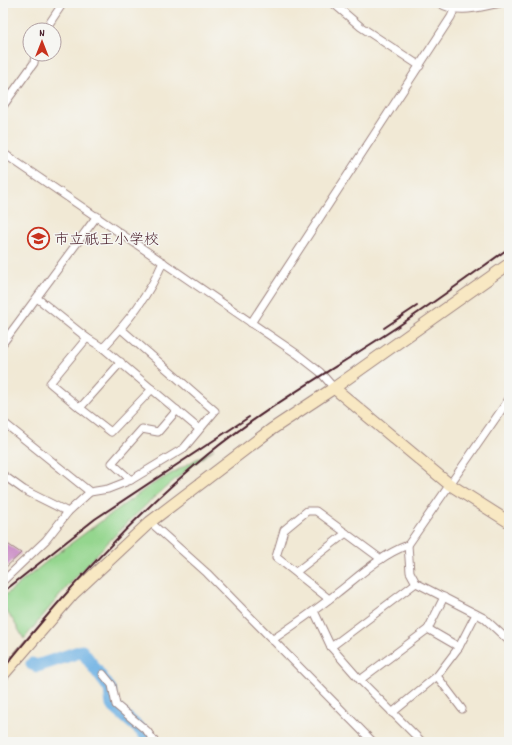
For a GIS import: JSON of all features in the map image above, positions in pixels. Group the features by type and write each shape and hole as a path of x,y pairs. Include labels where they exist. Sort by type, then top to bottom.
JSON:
{"street":[{"path":"50,22 63,3"},
{"path":"332,3 361,27 420,66"},
{"path":"439,3 454,10 471,9 500,3"},
{"path":"251,323 452,17 454,10"},
{"path":"3,106 34,62"},
{"path":"3,152 309,363 334,388 450,484 509,522"},
{"path":"3,343 96,216"},
{"path":"103,348 138,308 154,283 163,262"},
{"path":"3,675 73,594 150,522 272,429 334,388 509,264"},
{"path":"37,298 87,338 103,348 199,429"},
{"path":"3,581 46,540 68,512 90,492 108,489 131,480 184,448 214,411 121,329"},
{"path":"87,338 50,383 80,408 111,432 152,389"},
{"path":"80,408 120,362"},
{"path":"272,640 314,611 381,559 408,545 509,399"},
{"path":"131,480 112,463 142,429 158,432 177,410"},
{"path":"3,422 90,492"},
{"path":"3,475 24,490 68,512"},
{"path":"329,599 276,556 284,530 307,511 316,511 381,559"},
{"path":"150,522 207,574 373,742"},
{"path":"296,572 346,533"},
{"path":"408,545 410,572 416,583 484,618 509,641"},
{"path":"331,647 416,583"},
{"path":"360,680 428,629 444,597"},
{"path":"314,611 331,647 360,680 422,742"},
{"path":"392,713 438,676 459,648 476,614"},
{"path":"428,629 459,648"},
{"path":"103,674 112,685 116,705 147,731 155,742"},
{"path":"438,676 462,708"}],"green space":[{"path":"214,449 161,491 89,562 24,639 13,620 3,607 3,597 51,558 148,487"}],"building":[{"path":"3,541 21,553 3,570"}],"waterway":[{"path":"32,664 37,666 82,651 110,689 112,705 143,732 150,742"}],"railway":[{"path":"3,669 50,612 99,557 151,505 207,455 254,419 403,323 509,248"},
{"path":"384,328 417,306"},
{"path":"3,592 95,519 249,417"}],"place":[{"name":"市立祇王小学校","path":"39,239"}]}
